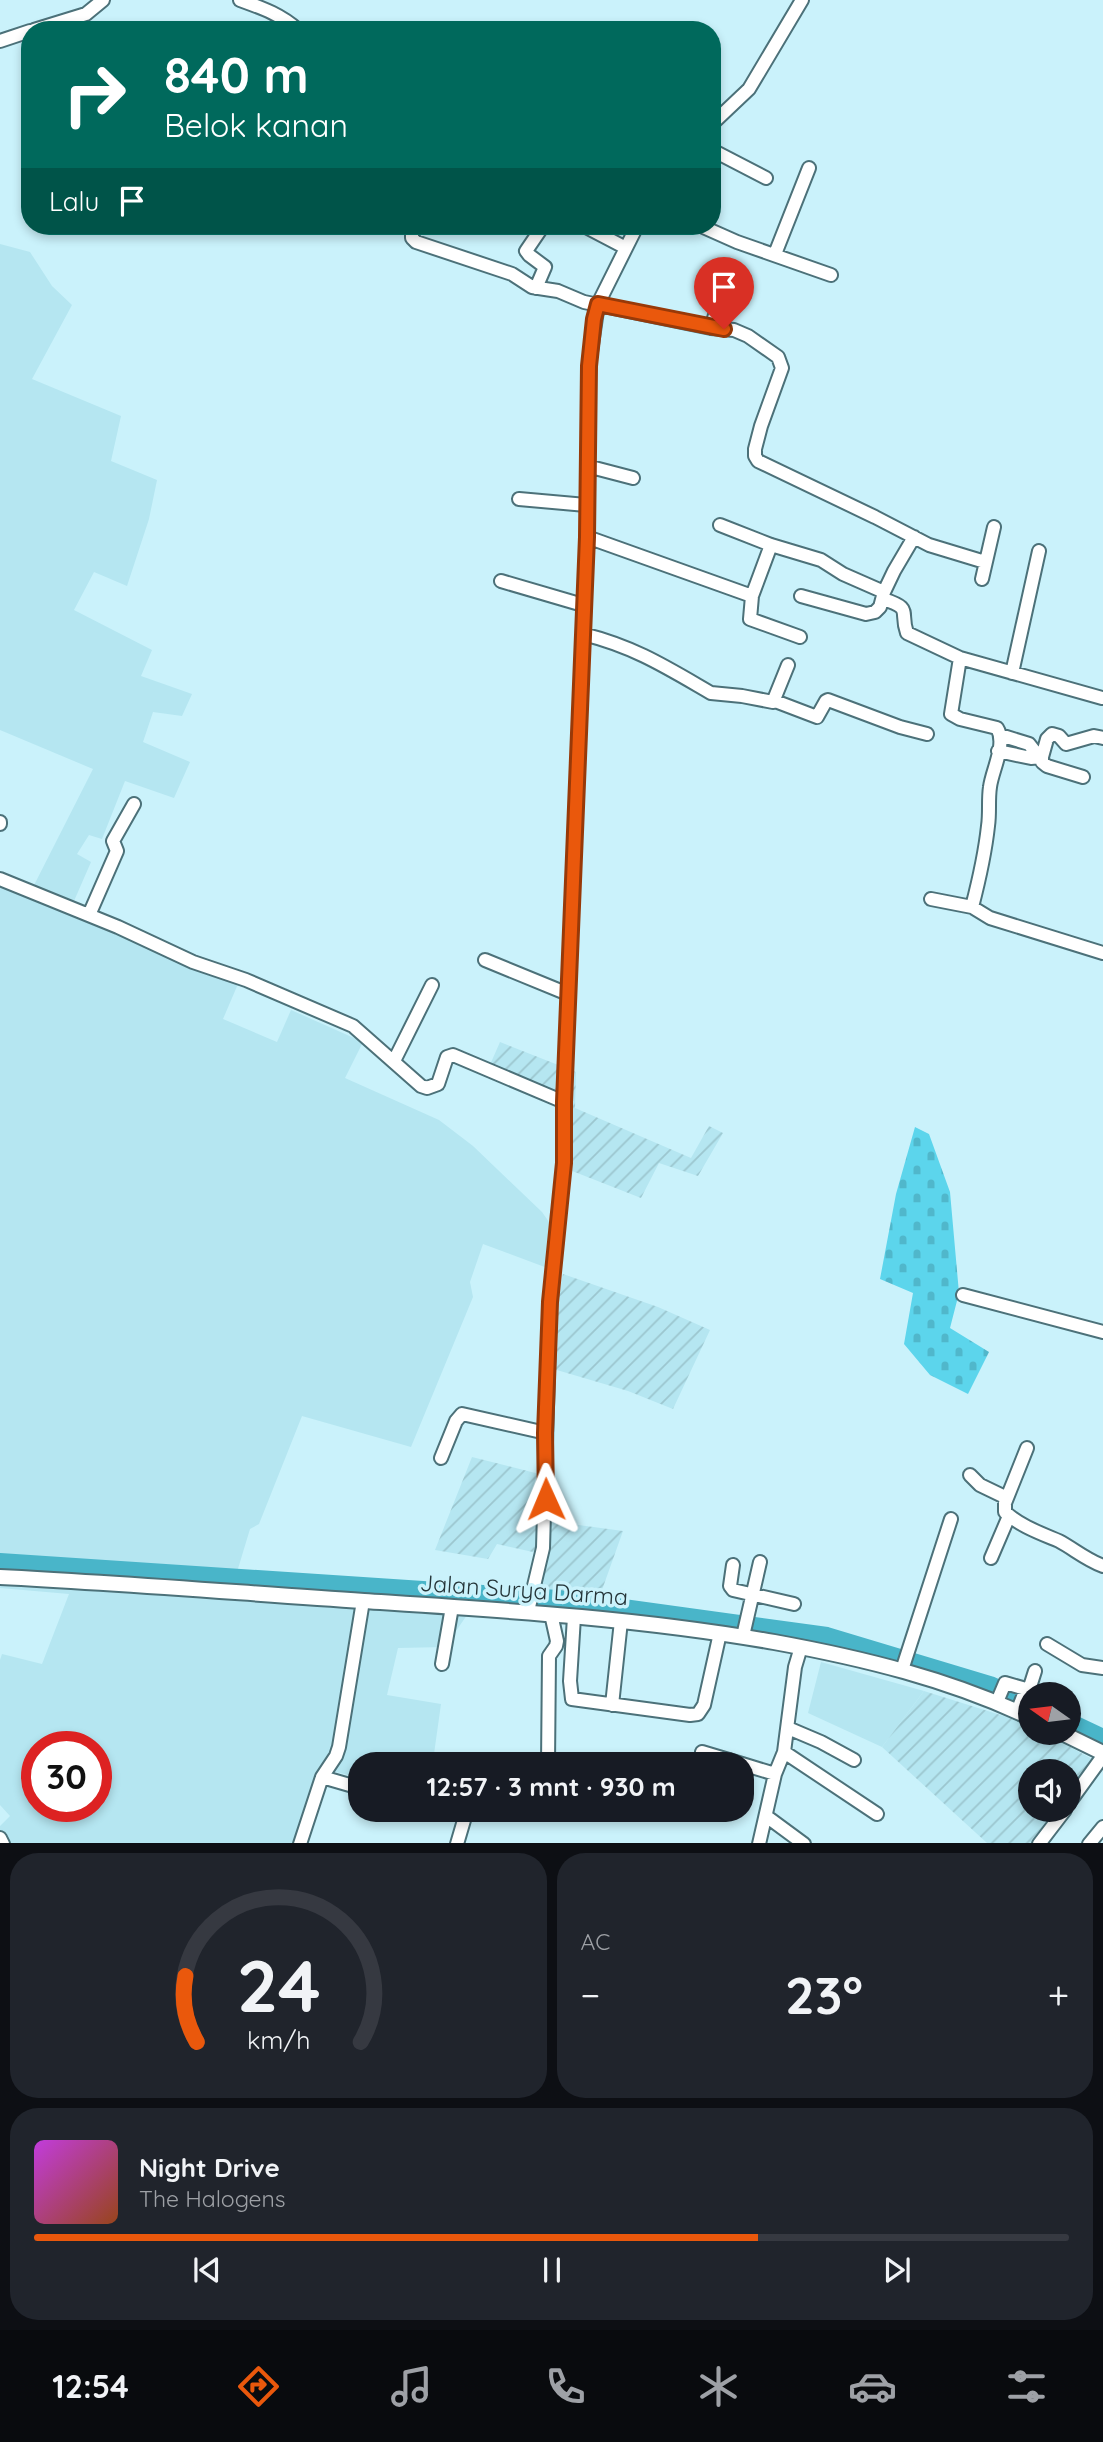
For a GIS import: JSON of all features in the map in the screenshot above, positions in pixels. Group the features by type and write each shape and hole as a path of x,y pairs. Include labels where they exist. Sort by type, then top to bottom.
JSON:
{"main road":[{"name":"Jalan Surya Darma","path":"0,1577 363,1601 529,1608 551,1614 720,1633 744,1631 801,1647 903,1667 999,1695 1018,1696"},
{"path":"1082,1744 1103,1755"}],"street":[{"path":"65,21 86,14 103,0"},
{"path":"240,0 266,8 287,21"},
{"path":"721,115 749,89 802,0"},
{"path":"0,41 21,34"},
{"path":"721,155 766,178"},
{"path":"775,254 809,168"},
{"path":"412,235 416,242 512,274 536,288 558,291 584,302 711,328 739,331 774,353 781,361 782,368 755,449 758,461 941,550 985,562"},
{"path":"536,288 545,267 526,251 537,235"},
{"path":"601,235 626,248"},
{"path":"529,1608 543,1548 550,1302 564,1163 564,1102 587,537 589,366 598,304 632,235"},
{"path":"721,235 831,275"},
{"path":"711,328 724,286"},
{"path":"587,466 633,478"},
{"path":"519,499 586,505"},
{"path":"720,525 771,545 815,557 901,607 905,611 907,633 960,658 1102,698"},
{"path":"982,579 994,527"},
{"path":"587,537 752,596"},
{"path":"801,596 866,614 875,612 915,537"},
{"path":"771,545 752,596 750,619 800,637"},
{"path":"1012,673 1039,551"},
{"path":"501,581 583,605"},
{"path":"583,634 635,650 713,694 775,701 817,717 828,700 900,727 927,734"},
{"path":"960,658 951,714 960,719 997,728 1000,735 990,786 989,822 981,872 972,907"},
{"path":"775,701 788,665"},
{"path":"1040,757 1047,739 1052,734 1059,736 1066,744 1094,736 1103,738"},
{"path":"1000,735 1029,744 1047,766 1083,777"},
{"path":"998,751 1031,758 1040,757"},
{"path":"89,915 117,852 113,841 134,804"},
{"path":"0,879 193,962 246,980 353,1026 421,1086 427,1088 438,1084 447,1057 453,1055 564,1102"},
{"path":"931,899 972,907 990,918 1103,953"},
{"path":"485,960 568,994"},
{"path":"394,1061 432,985"},
{"path":"963,1295 1103,1332"},
{"path":"441,1458 456,1421 462,1414 545,1433"},
{"path":"1027,1448 1007,1498 1005,1512 1026,1527 1103,1566"},
{"path":"970,1475 980,1485 1007,1498"},
{"path":"991,1558 1009,1516"},
{"path":"903,1667 951,1519"},
{"path":"744,1631 760,1562"},
{"path":"733,1565 731,1589 752,1601 794,1604"},
{"path":"300,1843 322,1777 339,1747 363,1601"},
{"path":"442,1664 452,1606"},
{"path":"548,1752 549,1656 557,1641 551,1614"},
{"path":"574,1616 570,1696 575,1701 690,1715 698,1714 704,1705 720,1633"},
{"path":"612,1705 621,1620"},
{"path":"1047,1644 1082,1665 1103,1668"},
{"path":"759,1843 775,1774 784,1752 795,1667 801,1647"},
{"path":"1031,1682 1035,1671"},
{"path":"999,1695 1008,1683 1018,1691"},
{"path":"788,1728 854,1760"},
{"path":"784,1752 877,1814"},
{"path":"1081,1786 1103,1755"},
{"path":"754,1768 775,1774"},
{"path":"322,1777 348,1785"},
{"path":"766,1816 804,1843"},
{"path":"457,1843 463,1822"},
{"path":"1039,1843 1056,1822"},
{"path":"1089,1843 1103,1827"},
{"path":"0,1838 4,1843"}],"shaded area":[{"path":"0,244 30,252 52,286 72,305 32,379 121,416 111,461 157,480 149,519 127,586 94,572 74,610 152,650 141,676 192,694 182,716 153,712 143,742 190,762 174,798 125,781 102,839 89,835 77,854 91,862 74,901 56,895 50,907 168,955 195,970 238,984 223,1019 277,1042 291,1010 363,1042 345,1078 439,1120 473,1146 542,1212 556,1232 550,1269 483,1244 470,1282 473,1297 411,1447 302,1416 259,1524 250,1529 237,1572 487,1586 445,1647 398,1648 387,1695 441,1704 434,1752 348,1752 348,1775 332,1771 296,1843 0,1843 0,1826 10,1816 0,1805 0,1660 2,1654 42,1664 69,1594 0,1588 0,885 28,897 93,769 0,730"},
{"path":"500,1042 576,1072 575,1108 691,1158 709,1126 723,1133 698,1176 659,1163 641,1198 562,1167 566,1107 489,1067"},
{"path":"563,1274 658,1307 710,1330 673,1409 628,1391 550,1368 551,1334"},
{"path":"472,1457 551,1477 549,1521 623,1531 597,1604 535,1593 542,1554 497,1544 488,1559 435,1550"},
{"path":"821,1662 924,1691 882,1747 808,1713"},
{"path":"924,1691 1018,1721 1018,1745 1067,1745 1101,1764 1081,1791 1081,1759 1018,1759 1018,1822 1058,1822 1041,1843 987,1843 882,1747"}],"green space":[{"path":"915,1127 929,1134 950,1192 959,1293 950,1328 989,1352 968,1394 930,1375 904,1344 913,1293 880,1279 896,1194"}],"waterway":[{"path":"0,1562 558,1599 827,1636 990,1685 1018,1698"},
{"path":"1082,1728 1103,1738"}],"route":[{"path":"546,1499 545,1433 550,1302 564,1163 564,1102 587,537 589,366 594,319 598,304 724,329"}]}
